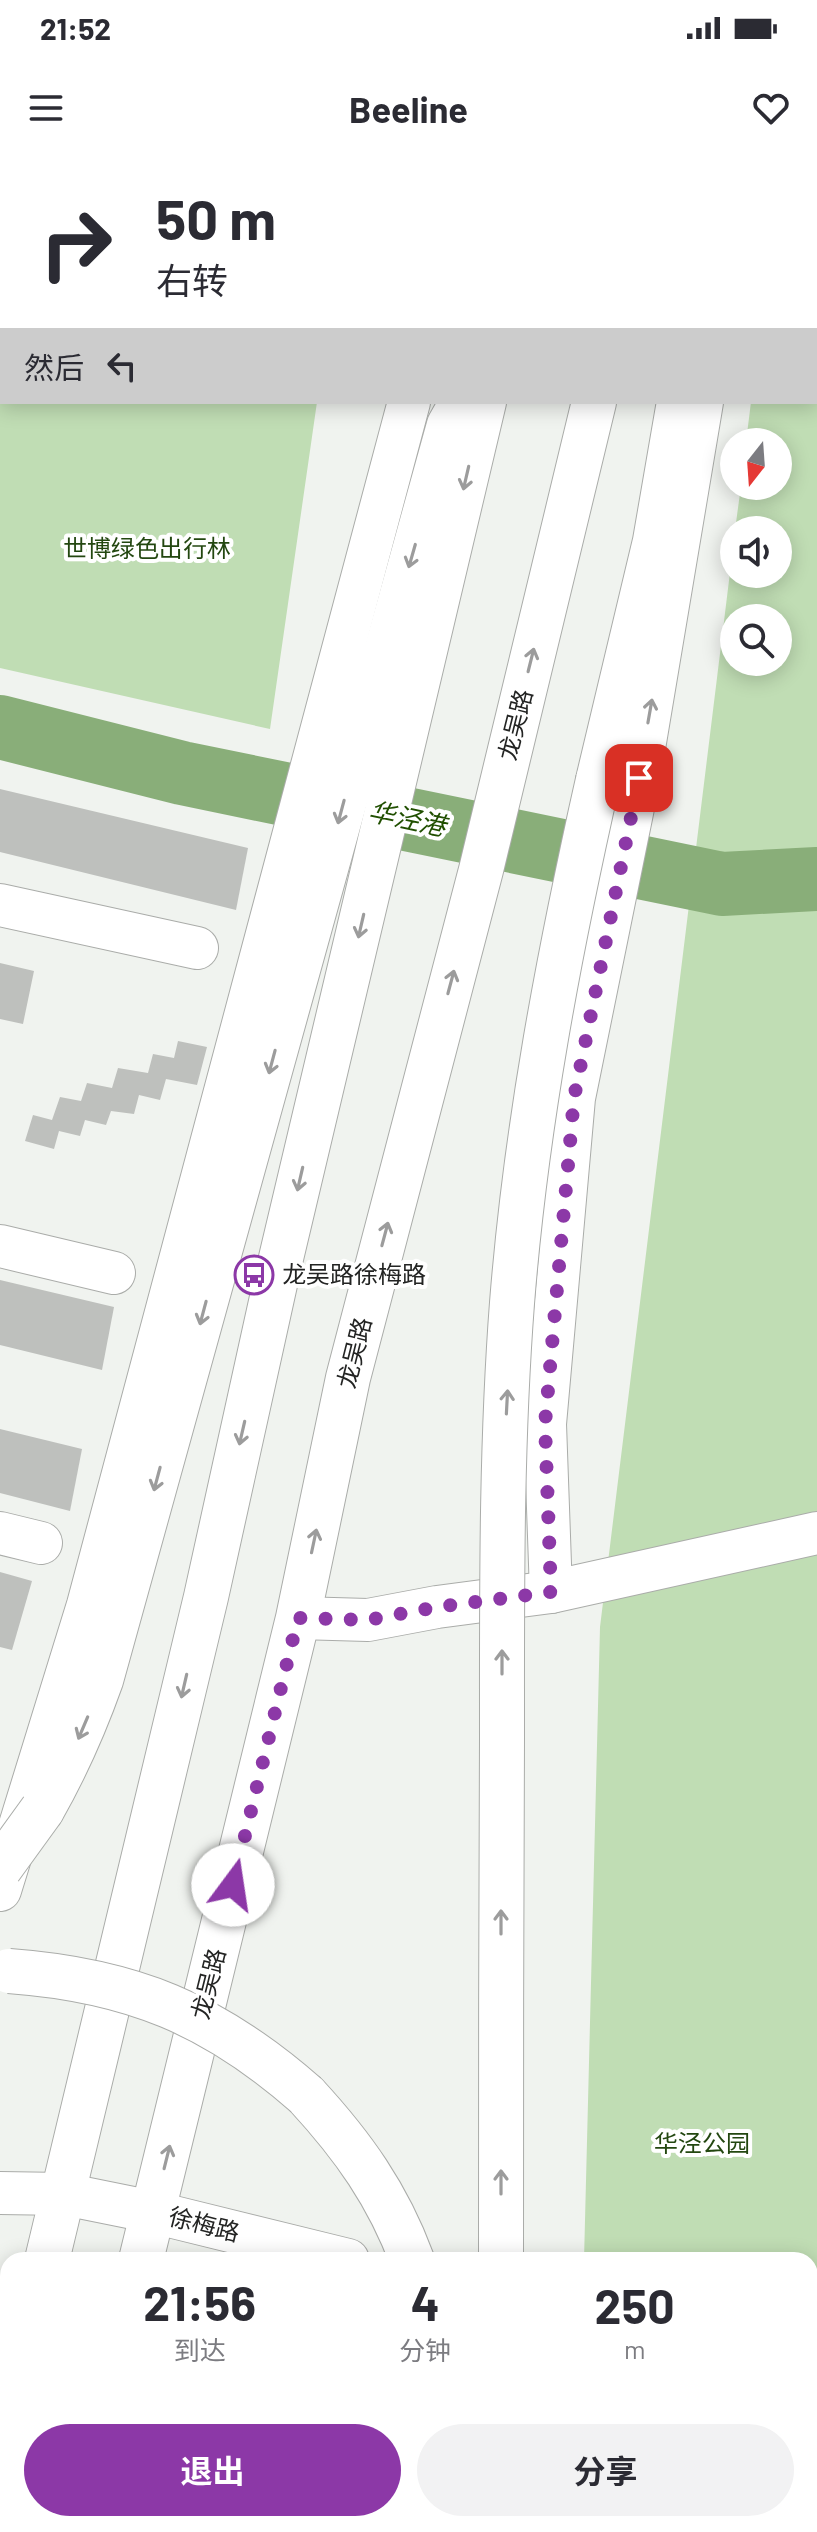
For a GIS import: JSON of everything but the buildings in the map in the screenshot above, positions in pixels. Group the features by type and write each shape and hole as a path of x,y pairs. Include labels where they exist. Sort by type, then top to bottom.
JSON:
{"main road":[{"path":"0,1868 42,1810 65,1768 101,1680 342,735 449,425 461,404"},
{"path":"49,2252 206,1597 277,1275 484,404"},
{"name":"龙吴路","path":"143,2252 298,1618 348,1378 481,870 594,404"},
{"path":"501,2252 502,1568 512,1302 526,1170 545,1039 569,909 652,555 679,404"},
{"path":"0,1972 56,1975 102,1983 147,1996 191,2014 232,2037 271,2064 306,2095 339,2131 368,2170 392,2213 409,2252"}],"street":[{"path":"0,1890 88,1605 296,829 342,735 409,404"},
{"path":"551,1592 545,1424 574,1098 639,778 702,404"},
{"path":"0,905 197,948"},
{"path":"0,1246 114,1273"},
{"path":"0,1533 41,1543"},
{"path":"298,1618 368,1620 437,1607 551,1592 817,1533"},
{"path":"0,2193 64,2194"},
{"name":"徐梅路","path":"64,2194 153,2212 316,2252"}],"green space":[{"name":"世博绿色出行林","path":"0,404 317,404 270,729 0,668"},
{"name":"华泾公园","path":"751,404 817,404 817,2252 584,2252 600,1627 720,654 720,676 792,676 792,604 726,604 728,588 792,588 792,516 737,516 739,500 792,500 792,428 748,428"}],"waterway":[{"name":"华泾港","path":"0,727 182,773 722,884 817,879"}],"place":[{"name":"龙吴路徐梅路","path":"254,1275"}],"route":[{"path":"233,1885 298,1618 368,1620 437,1607 551,1592 545,1424 574,1098 639,778"}]}
